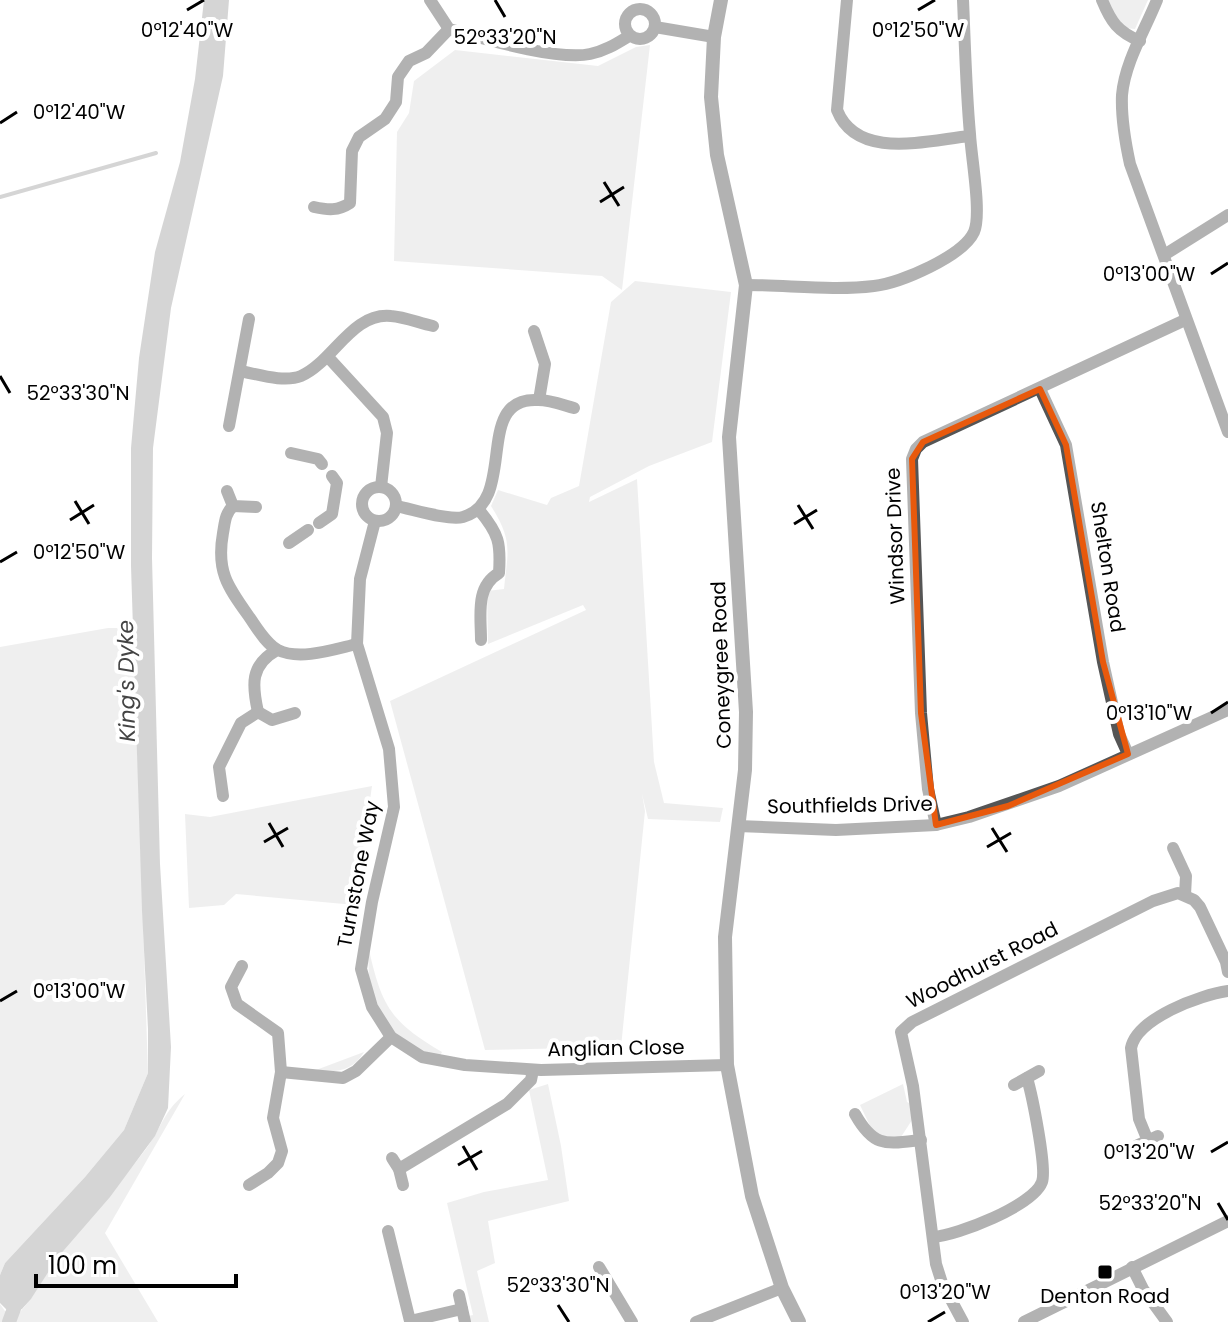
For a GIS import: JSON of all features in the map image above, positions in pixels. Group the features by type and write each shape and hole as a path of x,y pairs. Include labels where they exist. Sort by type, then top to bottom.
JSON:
{"street":[{"path":"430,0 449,29 501,44 586,55 605,51 629,36 643,40 651,35 655,27 651,14 632,5 624,22 629,36"},
{"name":"Coneygree Road","path":"721,0 714,37 711,97 717,155 746,285 729,437 746,712 745,770 725,937 727,1065 752,1196 782,1288 799,1322"},
{"path":"847,0 837,110 854,134 870,142 887,144 970,136"},
{"path":"746,285 876,286 948,257 966,243 975,229 976,209 963,0"},
{"path":"1102,0 1115,28 1140,41"},
{"path":"1157,0 1128,69 1122,93 1123,131 1130,164 1228,432"},
{"path":"655,27 714,37"},
{"path":"314,207 328,210 350,203 352,151 359,137 385,119 396,102 398,77 409,61 426,53 449,29"},
{"path":"1164,255 1228,215"},
{"path":"240,371 288,378 301,376 328,357 367,320 380,316 392,316 433,327"},
{"path":"229,426 249,319"},
{"name":"Windsor Drive","path":"936,825 928,789 921,713 912,459 923,442 1185,320"},
{"path":"534,331 545,364 539,400"},
{"path":"328,357 383,417 387,433 381,487"},
{"name":"Shelton Road","path":"1040,389 1066,445 1103,662 1119,734 1128,754"},
{"path":"396,506 460,518 479,510 489,497 501,422 511,408 539,400 574,408"},
{"path":"291,453 318,459 322,464"},
{"path":"289,543 332,514 337,483 332,476"},
{"path":"381,487 393,493 396,506 391,517 375,521 364,514 361,502 368,490 381,487"},
{"path":"227,491 233,506"},
{"path":"335,497 361,502"},
{"path":"233,506 256,507"},
{"path":"233,506 226,514 221,544 221,573 262,635 277,650 296,654 357,644"},
{"path":"479,510 494,528 500,545 499,573 488,579 481,595 481,640"},
{"name":"Turnstone Way","path":"375,521 360,579 357,644 389,749 394,807 372,902 361,969 372,1007 391,1037 422,1057 465,1065 533,1070"},
{"path":"258,712 254,678 264,657 277,650"},
{"name":"Southfields Drive","path":"738,826 836,830 936,825 1008,806 1228,710"},
{"path":"258,712 272,720 295,713"},
{"path":"223,796 219,767 241,723 258,712"},
{"path":"1173,848 1186,876 1185,895 1200,907 1228,972"},
{"name":"Woodhurst Road","path":"963,1322 942,1283 936,1264 913,1086 901,1032 912,1022 1153,901 1178,893 1185,895"},
{"path":"242,966 231,987 237,1004 278,1033 281,1072 273,1118 282,1151 278,1163 249,1185"},
{"path":"1147,1141 1139,1119 1131,1048 1133,1037 1155,1019 1208,994 1228,991"},
{"path":"281,1072 343,1078 356,1071 391,1037"},
{"name":"Anglian Close","path":"399,1169 507,1104 531,1080 533,1070 727,1065"},
{"path":"933,1237 950,1235 1007,1210 1028,1198 1041,1184 1043,1175 1033,1075 1014,1085"},
{"path":"855,1114 863,1128 879,1142 890,1144 921,1140"},
{"path":"392,1158 403,1185"},
{"path":"1024,1322 1228,1221"},
{"path":"388,1231 410,1322 463,1316 459,1295"},
{"path":"599,1267 632,1322"},
{"path":"1132,1267 1143,1289 1167,1322"},
{"path":"696,1322 782,1288"}],"highlighted area":[{"path":"1040,389 1066,445 1103,662 1128,754 1008,806 936,825 921,713 912,459 923,442"}],"shaded area":[{"path":"204,0 229,0 223,76 171,308 153,448 152,558 160,864 171,1047 168,1108 155,1136 110,1197 58,1257 31,1299 22,1309 10,1313 0,1303 0,1275 5,1263 124,1130 148,1073 131,566 131,448 139,358 155,252 180,162 195,79"},
{"path":"1105,0 1148,0 1135,29 1125,28"},
{"path":"650,45 622,290 602,276 394,261 397,132 409,113 414,81 455,50 598,66 636,47"},
{"path":"635,281 731,292 712,442 649,466 590,497 589,502 637,479 654,762 664,803 723,808 720,822 648,819 642,794 645,811 621,1047 485,1050 390,701 586,610 583,605 488,644 487,591 504,589 507,555 506,537 491,506 498,490 547,505 551,498 579,486 611,302"},
{"path":"118,628 134,647 148,1073 124,1130 5,1263 0,1275 0,647"},
{"path":"372,786 355,905 236,894 224,905 189,908 185,814 210,817"},
{"path":"369,950 379,986 391,1011 411,1031 442,1052 439,1058 406,1042 383,1018 371,986"},
{"path":"364,1052 349,1067 316,1070"},
{"path":"548,1084 569,1201 488,1221 495,1263 477,1271 489,1322 464,1322 463,1317 473,1315 447,1203 484,1192 548,1180 529,1090"},
{"path":"903,1084 907,1102 911,1104 912,1120 901,1137 882,1138 872,1130 860,1105"},
{"path":"185,1094 105,1233 158,1322 0,1322 0,1304 5,1311 20,1312 59,1256 135,1163 167,1114"}],"waterway":[{"path":"0,197 156,153"},
{"name":"King's Dyke","path":"9,1322 19,1295"}],"place":[{"name":"Denton Road","path":"1105,1272"}]}
